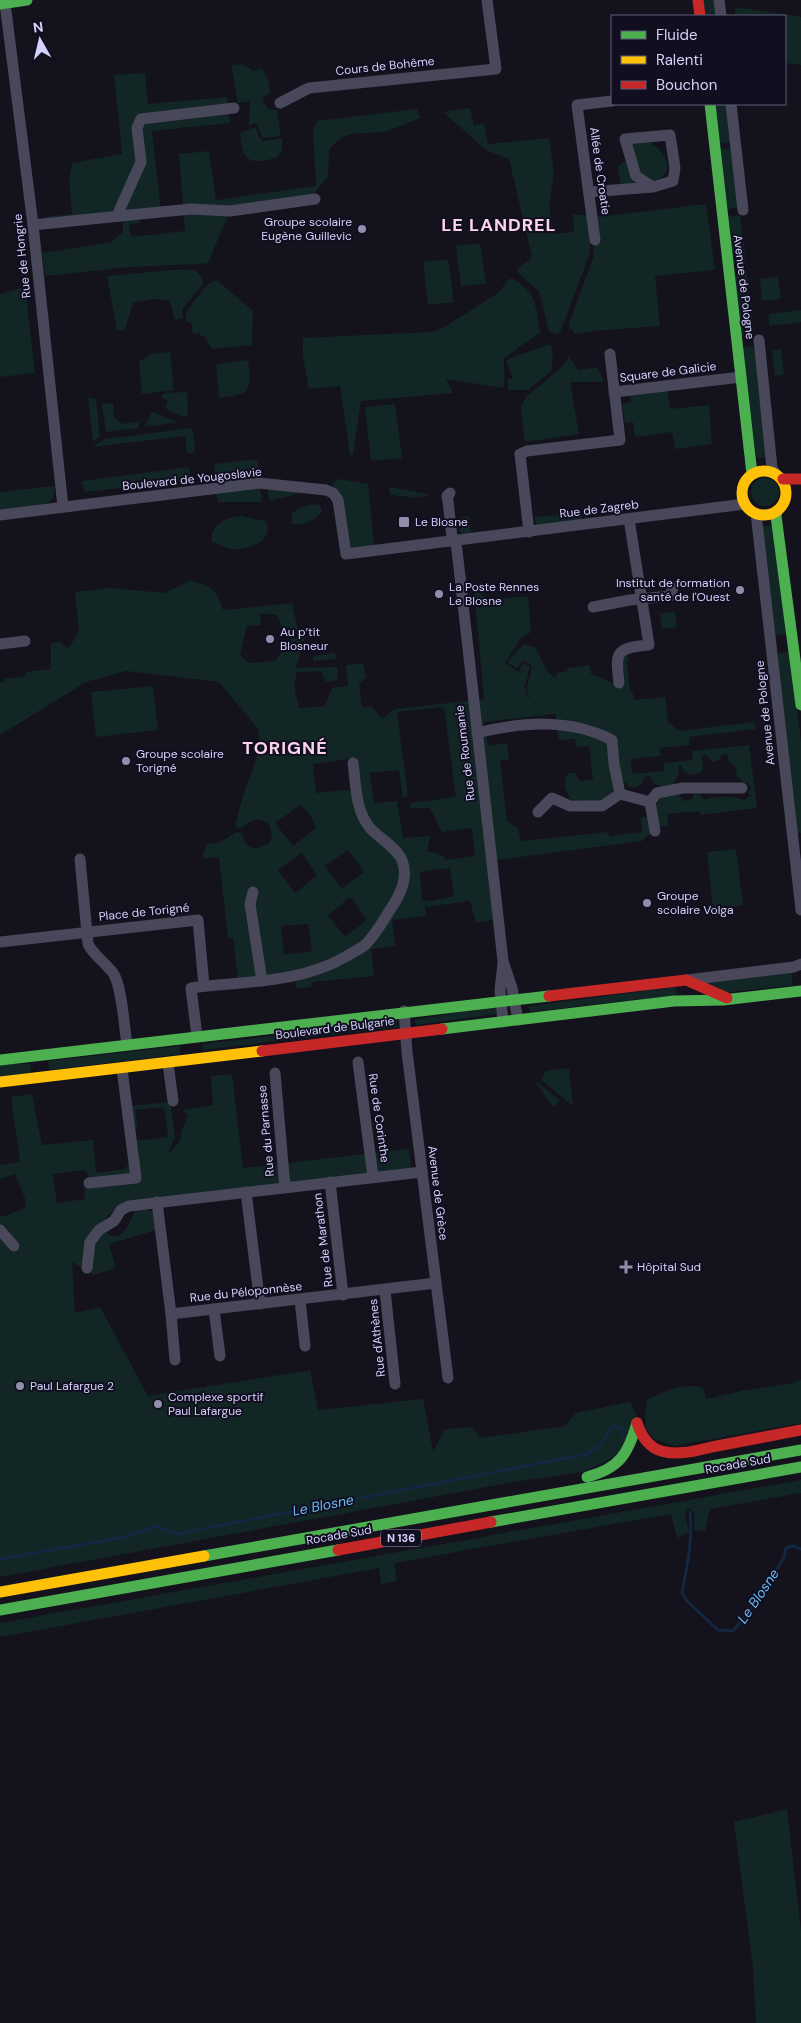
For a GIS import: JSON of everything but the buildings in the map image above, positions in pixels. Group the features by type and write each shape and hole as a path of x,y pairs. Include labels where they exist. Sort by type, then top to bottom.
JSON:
{"main road":[{"path":"3,2 26,0"},
{"path":"698,0 700,15"},
{"name":"Avenue de Pologne","path":"710,105 752,474"},
{"path":"786,504 767,515 756,514 745,504 742,489 752,474 763,470 779,476 801,479"},
{"path":"779,476 787,490 786,504 776,516 801,705"},
{"name":"Boulevard de Bulgarie","path":"0,1060 404,1011 686,980 728,998"},
{"name":"Boulevard de Bulgarie","path":"0,1082 674,1001 711,1001 801,991"},
{"path":"522,1498 548,1486 592,1476 614,1467 627,1451 637,1423 639,1430 648,1443 668,1452 688,1451 801,1430"},
{"name":"Rocade Sud","path":"0,1592 801,1450"},
{"name":"Rocade Sud","path":"0,1610 801,1467"}],"street":[{"name":"Cours de Bohême","path":"280,103 309,88 496,69 487,0"},
{"path":"719,0 721,15"},
{"name":"Rue de Hongrie","path":"3,2 33,225 63,507"},
{"name":"Allée de Croatie","path":"595,240 577,106 611,102"},
{"path":"731,105 743,210"},
{"path":"120,216 120,211 141,162 137,128 142,119 234,108"},
{"path":"589,192 653,187 673,181 674,168 670,135 626,139 636,176 653,187"},
{"path":"33,225 191,209 230,211 316,199"},
{"name":"Avenue de Pologne","path":"759,340 772,468 779,476"},
{"path":"610,354 614,392"},
{"name":"Square de Galicie","path":"529,532 520,454 527,451 620,440 614,392 741,377"},
{"name":"Boulevard de Yougoslavie","path":"0,515 259,483 321,489 333,493 338,500 345,554 455,540"},
{"name":"Rue de Zagreb","path":"455,540 745,504"},
{"name":"Avenue de Pologne","path":"756,514 797,846 801,910"},
{"path":"620,683 616,662 618,655 623,650 632,646 649,645 629,519"},
{"name":"Rue de Roumanie","path":"455,540 503,962 518,1020"},
{"path":"593,607 670,596 673,587"},
{"path":"0,644 25,641"},
{"path":"773,650 794,648"},
{"path":"477,733 503,727 562,724 578,727 612,740 620,794"},
{"path":"198,1036 191,988 297,976 332,965 366,945 394,904 404,884 405,870 402,858 370,827 362,816 358,804 353,762"},
{"path":"655,831 650,802 657,793 683,788 742,788"},
{"path":"538,812 552,798 570,806 602,806 620,794 650,802"},
{"path":"80,859 88,944 92,952 113,972 119,983 127,1044"},
{"path":"253,892 250,904 262,981"},
{"name":"Place de Torigné","path":"87,932 198,920 204,986"},
{"path":"0,942 87,932"},
{"name":"Rue de Roumanie","path":"503,962 500,990 503,1022"},
{"name":"Boulevard de Bulgarie","path":"686,980 794,967 801,964"},
{"path":"674,982 681,991 678,998 674,1001"},
{"name":"Avenue de Grèce","path":"404,1011 448,1378"},
{"name":"Rue de Corinthe","path":"358,1062 373,1177"},
{"path":"168,1063 173,1101"},
{"path":"89,1183 136,1178 122,1068"},
{"name":"Rue du Parnasse","path":"275,1073 285,1187"},
{"path":"87,1268 90,1242 99,1230 114,1221 121,1210 130,1206 422,1172"},
{"name":"Rue de Marathon","path":"330,1182 344,1295"},
{"path":"246,1192 260,1304"},
{"path":"156,1202 175,1360"},
{"path":"0,1230 14,1246"},
{"name":"Rue du Péloponnèse","path":"170,1314 436,1283"},
{"name":"Rue d'Athènes","path":"386,1290 395,1384"},
{"path":"300,1300 305,1346"},
{"path":"214,1309 220,1356"}],"green space":[{"path":"701,0 715,0 717,15 703,15"},
{"path":"735,7 801,17 801,65 786,63 786,15 735,15"},
{"path":"243,64 253,71 262,69 268,79 271,93 262,98 268,109 277,110 281,136 263,138 256,123 249,126 250,101 238,103 231,65"},
{"path":"145,73 148,104 227,97 230,123 152,131 161,210 46,222 45,217 72,214 69,179 72,163 122,154 114,75"},
{"path":"713,105 727,105 731,142 717,144"},
{"path":"470,108 474,125 484,124 488,144 549,138 554,173 549,206 554,234 574,232 573,214 590,216 590,253 561,330 557,334 549,332 539,292 517,272 518,268 532,257 509,159 486,150 443,112"},
{"path":"417,109 421,118 384,131 347,135 336,142 329,149 328,176 312,196 230,211 208,263 130,267 45,276 42,253 111,242 123,232 125,219 139,218 140,223 129,224 131,237 185,231 179,154 209,151 216,200 316,186 313,130 317,121"},
{"path":"255,127 263,141 282,138 282,150 277,157 255,161 250,160 244,153 240,133"},
{"path":"631,141 648,142 659,150 667,165 664,175 659,179 651,181 620,185 618,166 629,159"},
{"path":"732,148 738,207 728,209 718,150"},
{"path":"706,204 715,270 655,276 660,326 575,334 572,329 569,329 569,323 593,259 597,217"},
{"path":"740,215 746,263 732,264 726,217"},
{"path":"480,243 486,283 461,287 456,246"},
{"path":"448,259 454,302 428,305 423,262"},
{"path":"195,270 202,277 203,284 183,308 182,318 175,320 170,301 154,299 133,303 125,330 117,331 107,276"},
{"path":"747,273 754,335 744,336 740,333 733,275"},
{"path":"778,277 781,299 762,301 760,279"},
{"path":"509,279 513,279 521,284 531,295 541,332 504,358 504,388 446,379 453,393 361,401 353,454 350,455 340,386 309,389 303,358 303,338 429,332 443,328 498,293"},
{"path":"213,281 218,281 253,311 252,345 212,349 204,336 201,337 200,333 193,334 191,322 186,322 186,312 204,288"},
{"path":"25,287 35,373 0,377 0,294"},
{"path":"801,310 801,322 770,326 768,314"},
{"path":"551,345 553,358 551,371 528,390 508,390 508,379 513,379 506,360"},
{"path":"754,346 767,457 757,458 741,348"},
{"path":"781,349 784,375 775,376 772,350"},
{"path":"170,352 174,390 142,394 139,362 150,354"},
{"path":"569,356 578,370 597,367 604,382 570,382 579,434 527,442 524,440 521,405 527,396 559,370"},
{"path":"248,360 250,379 247,390 238,395 219,398 216,364"},
{"path":"667,389 670,409 709,405 712,444 675,449 672,432 635,437 633,422 625,423 622,403 631,402 631,394"},
{"path":"187,392 188,415 183,417 165,408 168,401 161,397 164,393"},
{"path":"88,397 96,399 100,437 93,441"},
{"path":"113,403 114,417 121,424 139,421 139,428 106,432 102,404"},
{"path":"395,404 402,458 371,461 365,407"},
{"path":"152,412 177,422 144,427"},
{"path":"192,428 195,447 193,453 187,453 185,436 92,447 105,439"},
{"path":"257,459 260,479 216,483 214,464"},
{"path":"189,467 191,481 84,492 82,481"},
{"path":"765,478 775,482 779,492 775,502 765,506 755,502 751,492 755,482"},
{"path":"340,479 368,484 374,545 352,549 345,546 339,491 336,488 332,488 333,482"},
{"path":"54,486 54,496 47,504 0,510 0,492"},
{"path":"267,486 305,492 269,501"},
{"path":"260,487 262,502 218,502 216,493"},
{"path":"389,487 428,494 428,496 396,497 396,494 390,495"},
{"path":"313,504 320,505 322,511 316,517 309,522 301,524 293,524 291,522 292,513"},
{"path":"581,513 582,520 536,525 535,517"},
{"path":"241,516 265,521 268,527 265,538 248,548 241,549 229,548 212,542 212,532 221,522 232,517"},
{"path":"469,516 471,533 463,534 460,532 459,518"},
{"path":"774,525 789,634 775,635 763,526"},
{"path":"189,581 212,589 218,597 223,610 292,603 298,630 283,631 277,615 260,613 261,625 247,626 240,655 249,663 275,661 291,639 305,637 296,668 337,667 338,680 326,682 321,671 297,672 295,690 300,708 325,706 332,688 348,686 346,665 363,663 366,677 359,684 362,707 371,706 382,719 395,709 484,699 474,589 489,600 528,596 531,632 521,638 505,663 519,672 523,663 530,667 525,686 527,697 530,698 527,685 531,674 531,665 523,661 518,669 507,662 524,644 536,648 546,669 556,678 557,673 567,671 568,668 589,665 591,674 616,684 620,658 628,654 630,691 633,693 633,700 665,697 668,722 679,731 754,722 756,729 689,737 689,745 660,748 660,756 631,759 632,774 664,771 664,763 693,760 692,751 749,745 757,808 700,815 699,811 667,814 668,826 659,826 655,806 662,797 678,795 684,801 691,800 694,794 699,794 704,799 724,797 744,800 750,796 748,792 751,789 748,783 743,782 737,776 735,766 729,761 727,753 721,755 719,760 713,762 706,755 702,756 703,771 694,775 684,772 681,765 678,767 679,773 674,783 668,785 661,786 653,783 650,776 644,777 643,783 636,787 630,787 620,778 609,799 597,803 571,800 565,786 568,773 576,773 579,781 593,780 589,746 576,747 575,739 559,740 555,714 484,722 488,746 507,743 509,759 500,761 507,821 518,828 521,841 608,832 610,836 642,832 641,817 650,817 653,831 642,841 488,861 493,920 476,923 470,901 425,907 426,916 392,920 395,946 371,949 374,976 312,982 311,987 296,989 295,980 238,979 233,938 228,938 219,857 204,859 203,855 207,844 221,842 236,832 242,833 246,844 256,849 269,843 272,836 269,824 261,820 252,821 242,828 235,827 242,799 260,748 258,729 219,682 126,671 86,682 0,735 0,683 4,682 4,679 26,676 26,672 51,669 51,643 61,642 68,649 79,632 75,592 111,588 165,593","holes":["444,707 456,797 410,803 410,808 430,808 442,832 472,828 475,856 446,860 443,856 427,851 430,836 403,838 397,801 374,803 370,773 399,770 403,798 408,796 397,712","357,758 360,788 351,792 346,790 316,793 313,764","300,805 309,813 316,828 293,846 275,823","348,850 364,872 342,889 325,866","302,853 317,875 295,893 278,870","450,868 454,896 432,901 422,900 420,872","349,898 352,898 367,920 345,937 328,915","308,924 312,951 284,955 281,926"]},
{"path":"675,612 677,627 662,629 660,613"},
{"path":"790,652 801,741 801,833 795,833 777,654"},
{"path":"335,653 336,659 313,661 313,656"},
{"path":"153,686 158,730 96,737 91,692"},
{"path":"736,849 743,905 713,909 707,852"},
{"path":"791,971 793,985 721,993 701,982"},
{"path":"675,987 677,995 530,1012 529,1006"},
{"path":"495,1006 496,1014 416,1025 415,1020"},
{"path":"397,1021 397,1027 202,1050 203,1044"},
{"path":"180,1046 180,1054 50,1070 48,1061"},
{"path":"0,1063 31,1064 30,1073 0,1078"},
{"path":"569,1068 573,1106 541,1080 546,1071"},
{"path":"232,1074 243,1168 409,1149 411,1169 119,1205 99,1225 105,1232 116,1236 121,1234 129,1224 135,1210 144,1208 155,1213 156,1230 109,1244 116,1268 94,1275 72,1262 75,1313 100,1307 148,1396 310,1370 318,1410 423,1399 433,1451 445,1429 472,1427 481,1438 565,1426 576,1413 630,1402 637,1415 617,1456 583,1472 520,1481 0,1577 0,1215 2,1217 25,1208 26,1201 15,1174 0,1179 0,1165 20,1162 11,1097 32,1094 42,1145 93,1140 96,1173 124,1169 136,1159 135,1141 168,1137 164,1107 136,1110 137,1129 132,1129 129,1106 170,1102 175,1137 167,1155 180,1141 181,1131 188,1116 183,1110 213,1105 211,1076","holes":["86,1170 91,1181 88,1187 84,1187 85,1199 57,1203 53,1174"]},
{"path":"536,1083 560,1100 554,1108"},
{"path":"801,1380 801,1423 674,1446 654,1439 646,1429 645,1414 647,1400 674,1388 695,1386 703,1388 706,1399"},
{"path":"801,1480 801,1493 710,1509 705,1531 694,1530 694,1512 689,1508 685,1513 689,1532 677,1538 671,1514 394,1563 397,1581 381,1584 379,1568 0,1637 0,1623"},
{"path":"787,1809 801,1930 801,2023 756,2023 753,1968 734,1822"}],"waterway":[{"name":"Le Blosne","path":"0,1559 125,1537 156,1526 176,1534 587,1454 600,1445 613,1426 622,1429 623,1437"},
{"name":"Le Blosne","path":"690,1512 690,1543 682,1593 686,1600 718,1630 733,1631 741,1622 767,1585 785,1555 787,1547 793,1546 801,1549"}],"traffic: fast":[{"path":"0,4 27,0"},
{"path":"710,105 752,474"},
{"path":"777,511 776,516 801,705"},
{"path":"442,1029 674,1001 723,1000 801,991"},
{"path":"0,1060 549,996"},
{"path":"587,1477 607,1469 621,1458 630,1443 637,1423"},
{"path":"204,1556 801,1450"},
{"path":"491,1522 801,1467"},
{"path":"0,1610 338,1550"}],"traffic: slow":[{"path":"768,471 780,477 785,484 786,493 785,502 780,509 773,514 760,515 752,512 745,505 742,489 745,481 752,474 768,471"},
{"path":"0,1082 262,1051"},
{"path":"0,1592 204,1556"}],"traffic: jam":[{"path":"698,0 700,15"},
{"path":"783,479 801,479"},
{"path":"549,996 686,980 727,998"},
{"path":"262,1051 442,1029"},
{"path":"637,1423 643,1436 652,1447 669,1453 692,1451 801,1430"},
{"path":"338,1550 491,1522"}],"place":[{"name":"Groupe scolaire Eugène Guillevic","path":"362,229"},
{"name":"Le Blosne","path":"404,522"},
{"name":"Institut de formation santé de l'Ouest","path":"740,590"},
{"name":"La Poste Rennes Le Blosne","path":"439,594"},
{"name":"Au p’tit Blosneur","path":"270,639"},
{"name":"Groupe scolaire Torigné","path":"126,761"},
{"name":"Groupe scolaire Volga","path":"647,903"},
{"name":"Hôpital Sud","path":"626,1267"},
{"name":"Paul Lafargue 2","path":"20,1386"},
{"name":"Complexe sportif Paul Lafargue","path":"158,1404"}],"district":[{"name":"LE LANDREL","path":"499,225"},
{"name":"TORIGNÉ","path":"285,748"}]}
